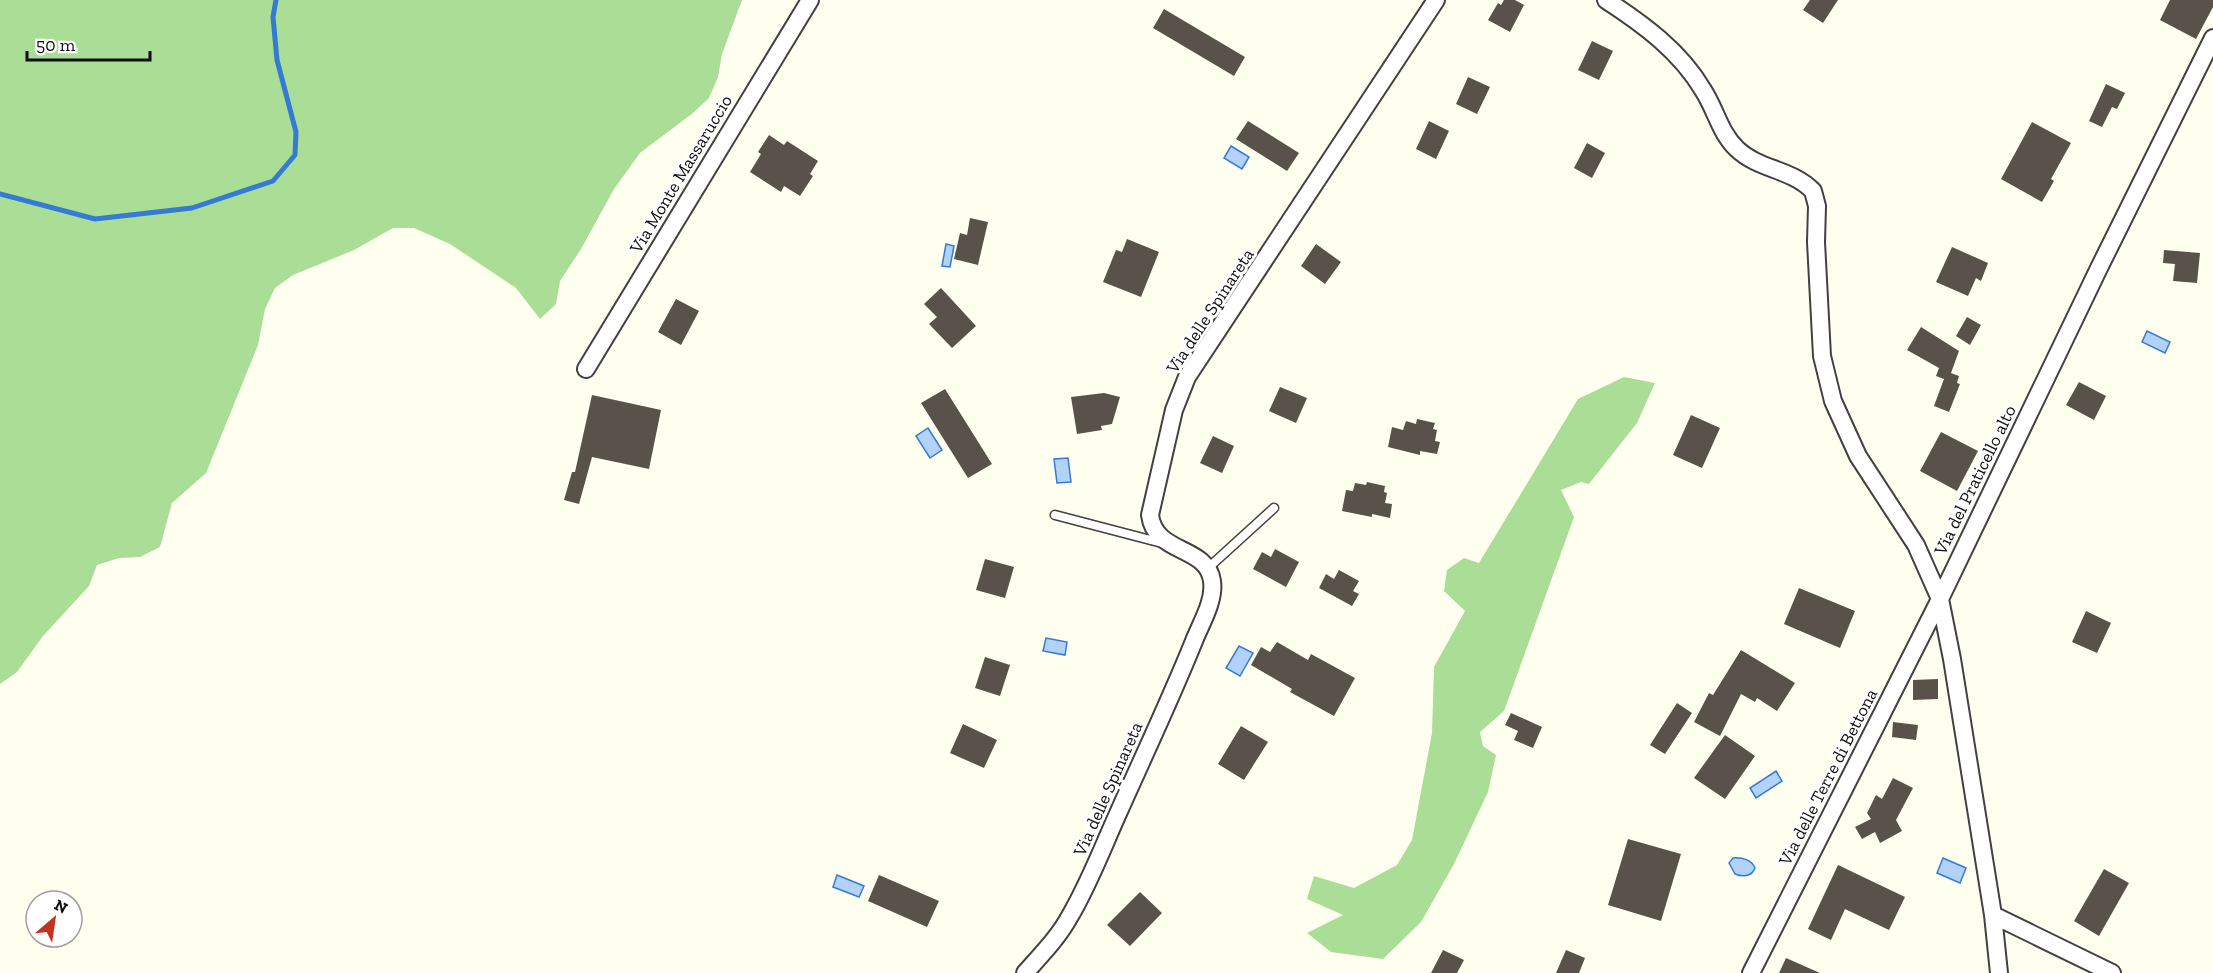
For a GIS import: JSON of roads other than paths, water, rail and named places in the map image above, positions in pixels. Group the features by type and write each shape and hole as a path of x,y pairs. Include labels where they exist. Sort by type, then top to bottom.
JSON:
{"street":[{"name":"Via Monte Massaruccio","path":"586,369 810,0"},
{"name":"Via delle Spinareta","path":"1025,973 1053,942 1077,904 1177,682 1211,599 1212,582 1207,569 1190,554 1169,544 1152,528 1149,515 1174,410 1188,377 1437,0"},
{"path":"1606,0 1643,26 1682,60 1704,91 1722,130 1737,150 1754,160 1790,174 1813,191 1817,206 1816,242 1822,356 1833,401 1858,456 1916,545 1940,599 1952,659 1993,915 1999,973"},
{"name":"Via del Praticello alto","path":"1940,599 2099,268 2213,38"},
{"name":"Via delle Terre di Bettona","path":"1751,973 1940,599"},
{"path":"1993,915 2112,973"}],"lane":[{"path":"1207,569 1274,508"},
{"path":"1055,515 1169,544"}],"water":[{"path":"1231,146 1249,157 1242,169 1224,158"},
{"path":"946,244 954,246 950,267 942,266"},
{"path":"2147,331 2170,342 2165,353 2142,342"},
{"path":"928,428 942,450 930,458 916,436"},
{"path":"1068,458 1071,482 1057,483 1054,459"},
{"path":"1046,638 1067,642 1065,655 1043,651"},
{"path":"1239,646 1253,653 1240,676 1226,668"},
{"path":"1776,771 1782,781 1756,798 1750,788"},
{"path":"1733,858 1749,861 1754,865 1754,871 1746,876 1735,874 1729,863"},
{"path":"1943,858 1966,868 1960,883 1937,873"},
{"path":"837,875 864,886 859,897 833,887"}],"waterway":[{"path":"0,194 95,219 192,208 273,181 295,155 296,132 277,60 273,17 276,0"}]}
